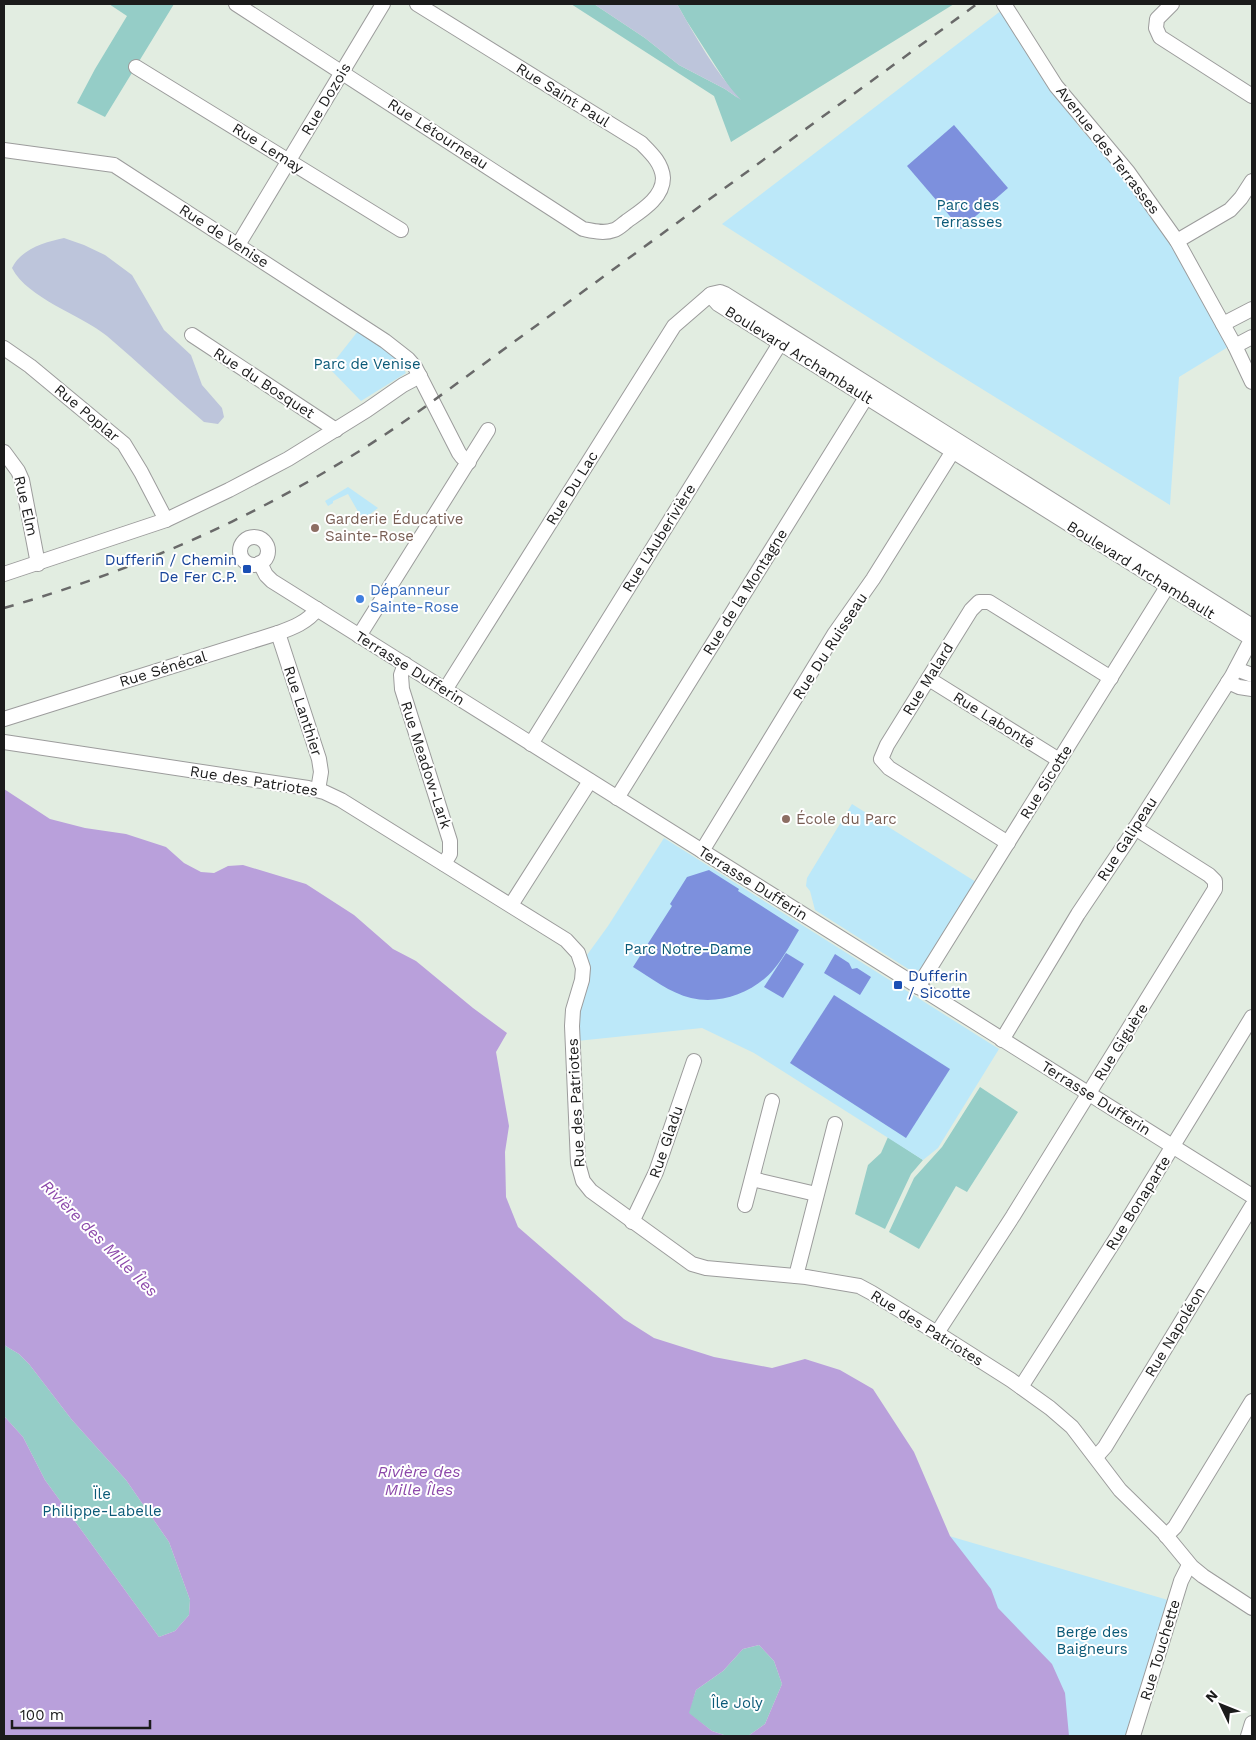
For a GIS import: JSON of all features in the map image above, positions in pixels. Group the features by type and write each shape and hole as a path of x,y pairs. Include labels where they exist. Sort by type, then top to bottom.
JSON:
{"street":[{"name":"Rue Létourneau","path":"236,4 583,229 599,232 614,230 644,209"},
{"name":"Rue Dozois","path":"238,245 383,4"},
{"name":"Rue Saint Paul","path":"417,4 640,143 660,165 663,179 660,191 644,209"},
{"name":"Avenue des Terrasses","path":"1004,4 1056,86 1128,172 1177,241 1235,346 1252,382"},
{"path":"1172,4 1157,19 1156,28 1160,37 1252,96"},
{"name":"Rue Lemay","path":"136,67 401,230"},
{"name":"Rue de Venise","path":"4,150 114,165 385,341 408,359 420,376 458,453 469,462"},
{"path":"1177,241 1230,210 1241,198 1252,181"},
{"name":"Boulevard Archambault","path":"710,295 717,292 725,294 784,338 1170,582 1252,639"},
{"name":"Rue Du Lac","path":"445,690 674,326 710,295"},
{"path":"1223,324 1252,309"},
{"name":"Rue du Bosquet","path":"192,335 336,430"},
{"path":"1235,346 1252,336"},
{"name":"Rue L'Auberivière","path":"531,744 784,338"},
{"name":"Rue Poplar","path":"4,348 30,366 124,444 166,520"},
{"path":"4,574 166,520 280,464 420,376"},
{"name":"Rue de la Montagne","path":"617,798 869,392"},
{"path":"359,636 488,430"},
{"name":"Rue Du Ruisseau","path":"702,851 835,633 873,579 956,446"},
{"name":"Rue Elm","path":"4,452 18,470 22,480 38,564"},
{"name":"Terrasse Dufferin","path":"260,563 270,579 359,636 1252,1196"},
{"name":"Boulevard Archambault","path":"1170,582 1252,626"},
{"name":"Rue Sicotte","path":"918,987 1170,582"},
{"name":"Rue Malard","path":"1008,842 892,771 882,762 881,757 887,744 971,610 976,604 984,601 991,604 1111,678"},
{"name":"Rue Sénécal","path":"4,719 278,633 301,623 317,609"},
{"name":"Rue Lanthier","path":"278,633 319,759 318,790"},
{"name":"Rue Galipeau","path":"1002,1040 1073,921 1236,670 1252,639"},
{"name":"Rue Meadow-Lark","path":"405,664 401,674 402,689 450,840 450,854 444,864"},
{"path":"1236,670 1252,675"},
{"name":"Rue Labonté","path":"929,679 1059,760"},
{"path":"1228,682 1252,690"},
{"name":"Rue des Patriotes","path":"4,742 318,790 341,800 566,940 574,947 580,958 583,973 573,1010 572,1026 576,1140 579,1171 583,1181 591,1191 696,1266 796,1276 845,1283 864,1288 937,1333 1021,1387 1063,1419 1096,1457 1120,1490 1166,1536 1189,1565 1252,1608"},
{"path":"511,905 590,781"},
{"name":"Rue Giguère","path":"937,1333 1213,892 1215,886 1213,879 1209,875 1135,828"},
{"name":"Rue Bonaparte","path":"1021,1387 1173,1147 1252,1017"},
{"name":"Rue Gladu","path":"632,1222 654,1178 694,1061"},
{"path":"745,1205 772,1101"},
{"path":"796,1276 835,1124"},
{"path":"752,1180 816,1194"},
{"name":"Rue Napoléon","path":"1096,1457 1105,1447 1252,1206"},
{"path":"1166,1536 1175,1527 1252,1402"},
{"name":"Rue Touchette","path":"1133,1736 1181,1581 1189,1565"},
{"path":"1248,1736 1252,1723"}],"green space":[{"path":"109,4 174,4 105,117 77,103 127,16"},
{"path":"571,4 594,4 645,38 679,65 725,89 738,98 729,87 677,4 954,4 731,142 714,96"},
{"name":"Parc des Terrasses","path":"1002,10 1080,128 1116,167 1149,212 1178,256 1228,347 1179,377 1170,505 940,363 722,224"},
{"path":"954,125 1008,188 961,229 907,166"},
{"name":"Parc de Venise","path":"362,326 385,341 406,373 361,401 329,368"},
{"path":"348,487 378,508 361,521 358,517 360,515 348,494 333,501 328,506 325,501"},
{"path":"852,804 976,882 918,971 913,972 815,910 810,891 806,886 807,878"},
{"name":"Parc Notre-Dame","path":"664,838 999,1049 938,1148 923,1160 754,1053 702,1028 577,1041 577,1025 588,963 587,955 608,926"},
{"path":"709,870 799,930 778,964 757,984 737,995 714,1000 702,1000 676,993 633,967 672,906 670,904 687,877"},
{"path":"786,953 804,964 783,998 764,987"},
{"path":"835,954 849,963 852,969 857,968 871,977 860,995 824,973"},
{"path":"834,995 950,1069 906,1138 790,1063"},
{"path":"980,1087 1018,1112 967,1192 956,1186 919,1249 889,1232 914,1178 942,1147"},
{"path":"888,1137 923,1160 911,1174 885,1229 855,1214 868,1165 881,1153"},
{"name":"Ïle Philippe-Labelle","path":"4,1345 19,1354 29,1364 72,1420 126,1480 169,1542 190,1600 189,1615 175,1631 159,1637 45,1480 23,1437 4,1416"},
{"name":"Berge des Baigneurs","path":"949,1536 1168,1600 1126,1736 1064,1736 973,1594"},
{"name":"Île Joly","path":"759,1645 774,1661 782,1684 765,1724 748,1736 727,1736 712,1731 688,1713 696,1690 723,1671 743,1649"}],"shaded area":[{"path":"594,4 677,4 715,66 741,100 725,89 679,65 645,38"},
{"path":"64,238 105,255 132,275 164,330 191,355 202,385 222,408 224,417 218,424 204,422 107,336 42,297 20,279 12,268 21,256 34,247"}],"water":[{"name":"Rivière des Mille Îles","path":"4,789 50,819 85,828 126,834 166,847 184,863 201,872 214,873 228,866 243,865 306,884 354,915 393,949 416,961 507,1033 496,1052 509,1126 505,1152 506,1197 518,1227 624,1319 654,1338 714,1357 772,1368 805,1359 840,1370 873,1389 914,1452 950,1536 991,1589 998,1608 1052,1664 1065,1693 1069,1736 748,1736 765,1724 782,1684 774,1661 759,1645 743,1649 723,1671 696,1690 689,1713 712,1731 727,1736 4,1736 4,1416 23,1437 45,1480 159,1637 175,1631 189,1615 190,1600 169,1542 126,1480 72,1420 29,1364 19,1354 4,1345"}],"railway":[{"path":"4,608 115,572 169,550 273,501 374,442 422,409 977,4"}],"place":[{"name":"Garderie Éducative Sainte-Rose","path":"315,528"},
{"name":"Dufferin / Chemin De Fer C.P.","path":"247,569"},
{"name":"Dépanneur Sainte-Rose","path":"360,599"},
{"name":"École du Parc","path":"786,819"},
{"name":"Dufferin / Sicotte","path":"898,985"}]}
